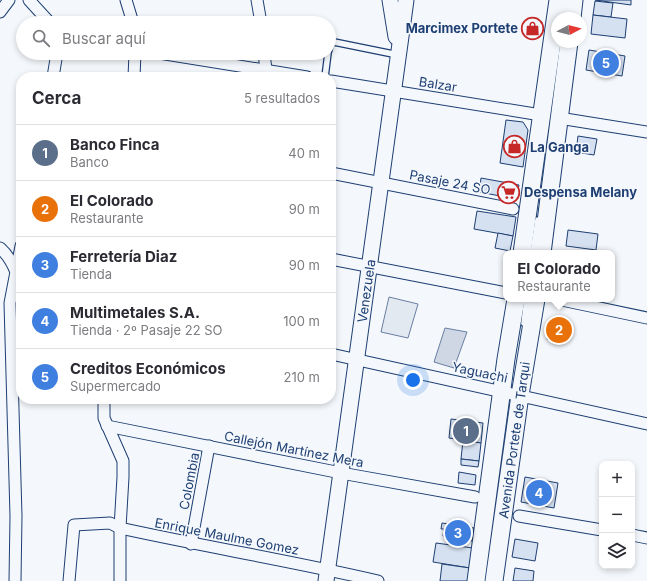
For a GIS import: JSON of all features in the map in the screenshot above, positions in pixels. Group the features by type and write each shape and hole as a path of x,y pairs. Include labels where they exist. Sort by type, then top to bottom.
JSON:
{"main road":[{"path":"522,250 541,115 568,8"},
{"path":"542,250 568,48"},
{"name":"Avenida Portete de Tarqui","path":"494,581 511,392 516,302"},
{"name":"Avenida Portete de Tarqui","path":"476,581 511,392 535,302"}],"street":[{"path":"0,12 9,0"},
{"path":"29,0 44,16"},
{"path":"126,0 131,16"},
{"path":"257,0 260,16"},
{"path":"390,0 399,55"},
{"name":"Venezuela","path":"327,575 406,0"},
{"path":"54,72 56,60"},
{"path":"134,72 135,60"},
{"path":"195,60 256,72"},
{"path":"265,60 266,72"},
{"name":"Balzar","path":"336,82 541,115"},
{"path":"559,118 647,132"},
{"name":"Pasaje 24 SO","path":"336,174 513,209"},
{"path":"0,248 6,252 16,271"},
{"path":"336,260 503,292"},
{"path":"15,581 16,516 10,303 16,282"},
{"path":"10,303 16,298"},
{"path":"571,302 647,318"},
{"name":"Yaguachi","path":"336,355 511,392 647,424"},
{"path":"104,404 104,418 122,462 123,477 120,528 120,581"},
{"name":"Callejón Martínez Mera","path":"107,426 341,473 475,496"},
{"name":"Colombia","path":"191,544 209,446"},
{"path":"519,516 599,529"},
{"name":"Enrique Maulme Gomez","path":"69,581 74,525 110,523 120,528 327,575 378,581"},
{"path":"635,536 647,538"}],"lane":[{"path":"560,12 561,0"},
{"path":"568,0 568,8"},
{"path":"336,42 399,55"},
{"path":"526,250 555,48"},
{"path":"326,72 327,60"},
{"path":"533,250 538,214"},
{"name":"Avenida Portete de Tarqui","path":"509,425 520,302"},
{"path":"522,330 527,302"},
{"name":"Avenida Portete de Tarqui","path":"480,581 511,392"}],"shaded area":[{"path":"389,297 418,304 408,338 381,332"},
{"path":"445,328 467,332 454,368 434,362"}],"building":[{"path":"595,0 631,0 631,5"},
{"path":"595,1 613,3 611,17 593,15"},
{"path":"593,15 627,19 625,38 591,34"},
{"name":"Marcimex Portete","path":"526,20 542,22 540,37 525,35"},
{"path":"589,50 625,56 622,76 586,70"},
{"name":"La Ganga","path":"506,120 523,122 528,130 523,167 500,163"},
{"path":"578,136 597,139 594,155 576,152"},
{"path":"481,178 519,185 516,199 479,192"},
{"path":"477,211 516,217 513,236 474,229"},
{"path":"568,230 598,234 596,250 566,246"},
{"path":"498,233 513,236 510,250 495,248"},
{"path":"551,318 570,321 567,342 547,339"},
{"path":"451,419 483,423 481,443 449,438"},
{"path":"463,440 481,443 479,461 461,459"},
{"path":"461,459 479,461 478,467 461,465"},
{"path":"459,472 476,475 475,485 458,483"},
{"path":"525,477 558,483 554,508 521,502"},
{"path":"442,523 474,528 472,541 443,536 444,529 441,529"},
{"path":"515,539 538,543 535,561 512,557"},
{"path":"436,543 473,548 470,568 433,562"},
{"path":"442,564 470,568 468,581 440,581"},
{"path":"515,568 534,571 533,581 513,581"}],"place":[{"name":"Marcimex Portete","path":"533,28"},
{"name":"Creditos Económicos","path":"606,63"},
{"name":"La Ganga","path":"514,147"},
{"name":"Despensa Melany","path":"509,192"},
{"name":"El Colorado","path":"559,330"},
{"name":"Banco Finca","path":"466,431"},
{"name":"Multimetales S.A.","path":"539,493"},
{"name":"Ferretería Diaz","path":"458,533"}]}
